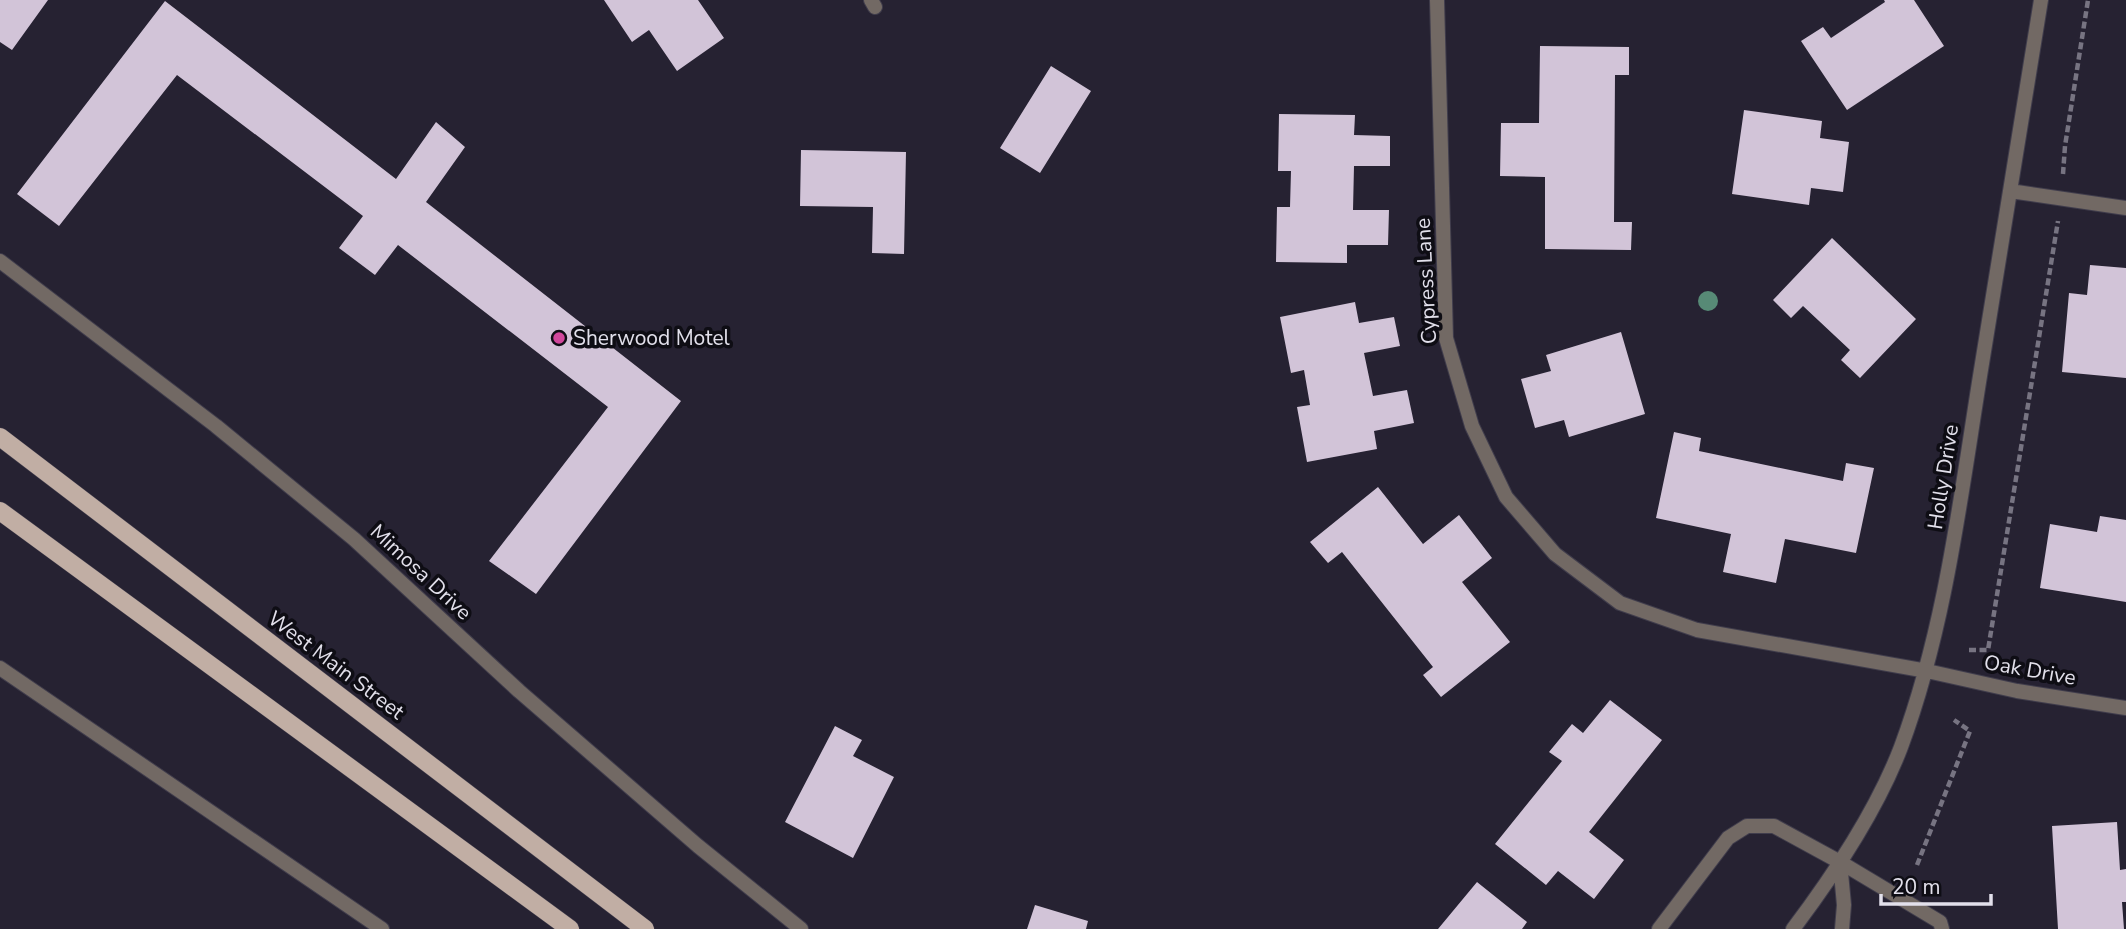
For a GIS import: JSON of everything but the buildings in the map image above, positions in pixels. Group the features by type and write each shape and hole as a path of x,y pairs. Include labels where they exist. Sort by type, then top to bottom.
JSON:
{"main road":[{"name":"West Main Street","path":"0,437 645,929"},
{"path":"0,511 570,929"}],"street":[{"name":"Cypress Lane","path":"1437,0 1446,338 1472,426 1506,497 1555,554 1620,603 1697,629 1927,671"},
{"name":"Holly Drive","path":"1793,929 1840,862 1872,807 1900,750 1927,671 1950,564 2041,0"},
{"path":"2010,191 2126,208"},
{"name":"Mimosa Drive","path":"0,261 216,426 354,539 519,691 698,846 801,929"},
{"path":"0,668 382,929"},
{"name":"Oak Drive","path":"1927,671 2017,691 2126,708"},
{"path":"1659,929 1728,838 1747,826 1774,826 1940,922 1942,929"},
{"path":"1840,862 1844,905 1842,929"}],"path":[{"path":"1969,650 1988,650 2062,199 2065,146 2088,0"},
{"path":"1917,865 1970,732 1954,720"}],"place":[{"name":"Sherwood Motel","path":"559,338"}]}
